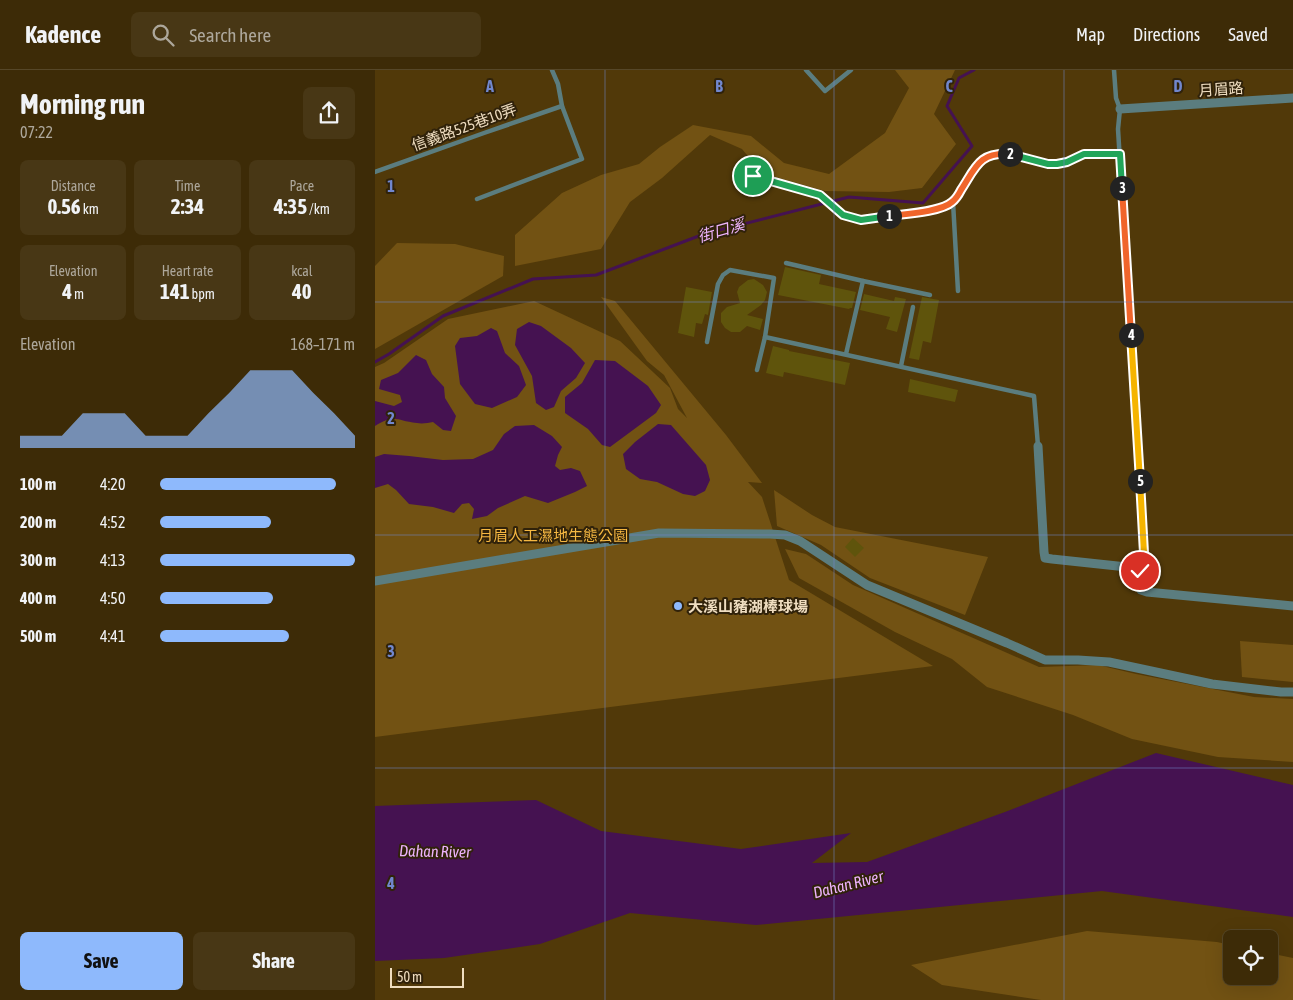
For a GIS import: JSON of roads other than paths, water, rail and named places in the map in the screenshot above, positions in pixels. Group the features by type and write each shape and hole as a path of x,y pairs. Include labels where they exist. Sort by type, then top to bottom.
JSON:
{"street":[{"name":"月眉路","path":"1120,109 1293,98"},
{"path":"1038,446 1045,558 1136,568 1140,571 1141,590 1147,592 1293,606"},
{"path":"375,581 659,533 785,535 799,541 867,585 1045,660 1109,662 1213,684 1293,692"}],"lane":[{"path":"477,200 582,159 562,106 558,84 552,70"},
{"path":"806,70 825,91 851,70"},
{"path":"1114,70 1116,98 1120,109 1117,129 1144,553 1140,571"},
{"name":"信義路525巷10弄","path":"375,172 562,106"},
{"path":"753,176 820,195 843,215 861,220 932,210 953,202 978,163 990,155 1014,155 1048,164 1057,164 1067,162 1084,154 1120,154"},
{"path":"953,202 959,291"},
{"path":"786,263 930,295"},
{"path":"707,342 719,284 723,275 729,270 774,278 765,337 757,370"},
{"path":"846,354 863,281"},
{"path":"901,366 913,306"},
{"path":"765,337 1034,396 1038,446"}],"water":[{"path":"529,322 541,326 571,348 585,363 576,378 561,391 554,407 546,410 536,403 532,376 515,345 517,329"},
{"path":"491,328 497,331 505,353 519,366 526,385 517,397 492,408 475,404 460,384 455,346 460,338 477,336"},
{"path":"416,355 426,360 432,374 444,387 445,398 456,416 451,431 443,430 433,422 419,423 396,419 387,420 375,426 375,401 394,406 402,402 400,395 379,389 381,380 398,373"},
{"path":"595,360 615,361 648,386 661,405 656,413 610,447 602,445 588,429 565,413 565,397 582,383"},
{"path":"658,424 671,425 706,465 710,480 705,491 695,496 683,494 657,482 640,479 626,469 623,454"},
{"path":"534,425 552,436 562,447 555,466 560,470 571,468 580,471 587,486 548,503 525,496 498,508 487,516 472,519 474,509 469,503 462,504 454,513 433,507 409,504 388,484 375,488 375,457 384,454 443,460 473,459 493,450 504,434 515,426"},
{"name":"Dahan River","path":"1156,753 1293,785 1293,917 1102,891 756,925 630,913 540,944 444,958 375,961 375,806 536,800 601,831 741,849 851,833 812,863 867,862 1005,812"}],"waterway":[{"name":"街口溪","path":"375,362 443,316 533,279 596,275 704,234 849,197 923,203 972,146 947,106 959,78 974,70"}],"place":[{"name":"大溪山豬湖棒球場","path":"678,606"}],"park label":[{"name":"月眉人工濕地生態公園","path":"553,535"}]}
